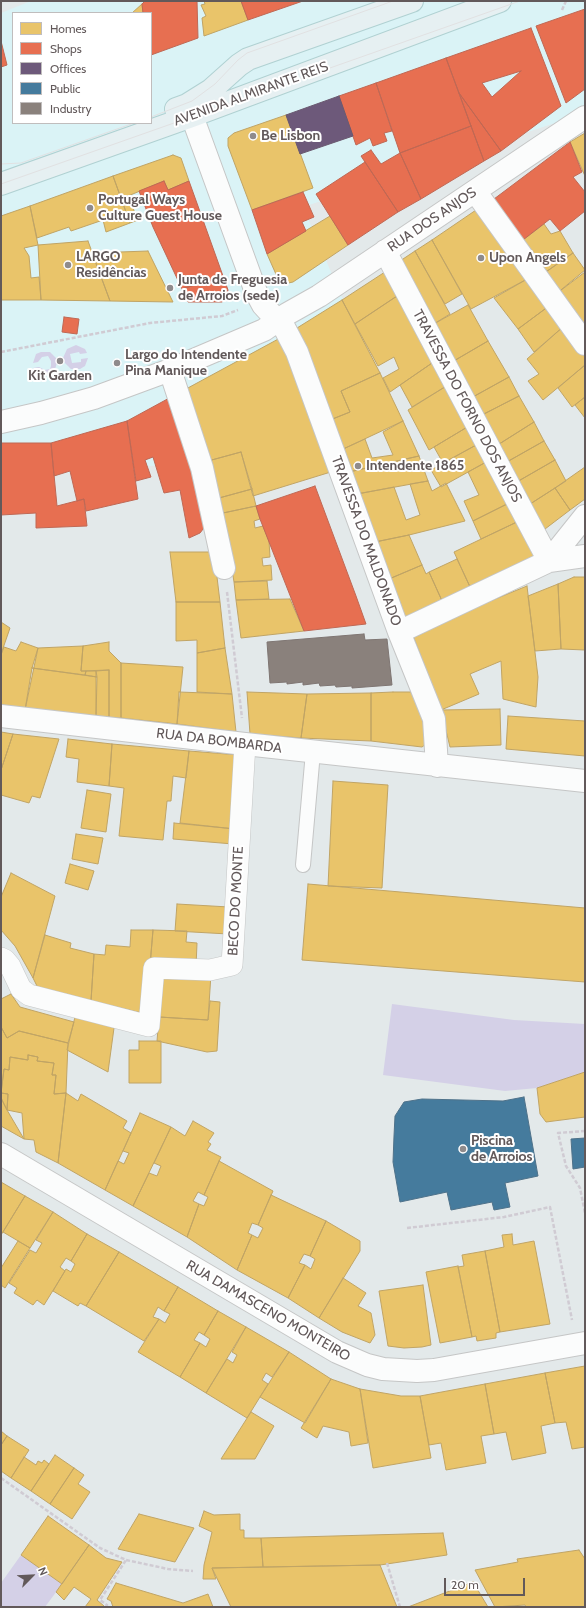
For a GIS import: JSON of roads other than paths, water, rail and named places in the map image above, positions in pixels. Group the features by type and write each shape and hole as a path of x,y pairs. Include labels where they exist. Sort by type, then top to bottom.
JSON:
{"main road":[{"name":"AVENIDA ALMIRANTE REIS","path":"152,118 186,105 211,90 248,59 412,1"},
{"name":"AVENIDA ALMIRANTE REIS","path":"1,184 192,116 500,1"},
{"path":"1,167 21,163 133,124"}],"street":[{"name":"TRAVESSA DO MALDONADO","path":"192,116 256,292 263,305 279,321 293,343 399,632 434,718 437,766"},
{"name":"RUA DOS ANJOS","path":"279,321 287,314 319,296 585,116"},
{"path":"474,191 585,344"},
{"name":"TRAVESSA DO FORNO DOS ANJOS","path":"385,251 549,561"},
{"path":"1,422 41,413 94,398 170,370 264,330 279,321"},
{"path":"170,370 202,468 224,568"},
{"path":"549,561 585,516"},
{"path":"399,632 549,561 585,556"},
{"name":"RUA DA BOMBARDA","path":"1,716 437,766 585,781"},
{"name":"BECO DO MONTE","path":"1,958 10,966 21,989 28,995 149,1026 154,968 210,970 232,965 245,744"},
{"name":"RUA DAMASCENO MONTEIRO","path":"1,1154 336,1352 367,1365 383,1369 417,1371 581,1343"}],"lane":[{"path":"303,865 313,752"}],"tram line":[{"path":"152,117 192,101 215,84 238,60 247,53 393,1"},
{"path":"1,184 520,1"},
{"path":"1,164 21,163 131,124"}],"place":[{"name":"Be Lisbon","path":"253,136"},
{"name":"Portugal Ways Culture Guest House","path":"90,208"},
{"name":"Upon Angels","path":"481,258"},
{"name":"LARGO Residências","path":"68,265"},
{"name":"Junta de Freguesia de Arroios (sede)","path":"170,288"},
{"name":"Kit Garden","path":"60,361"},
{"name":"Largo do Intendente Pina Manique","path":"117,363"},
{"name":"Intendente 1865","path":"358,466"},
{"name":"Piscina de Arroios","path":"463,1149"}]}
